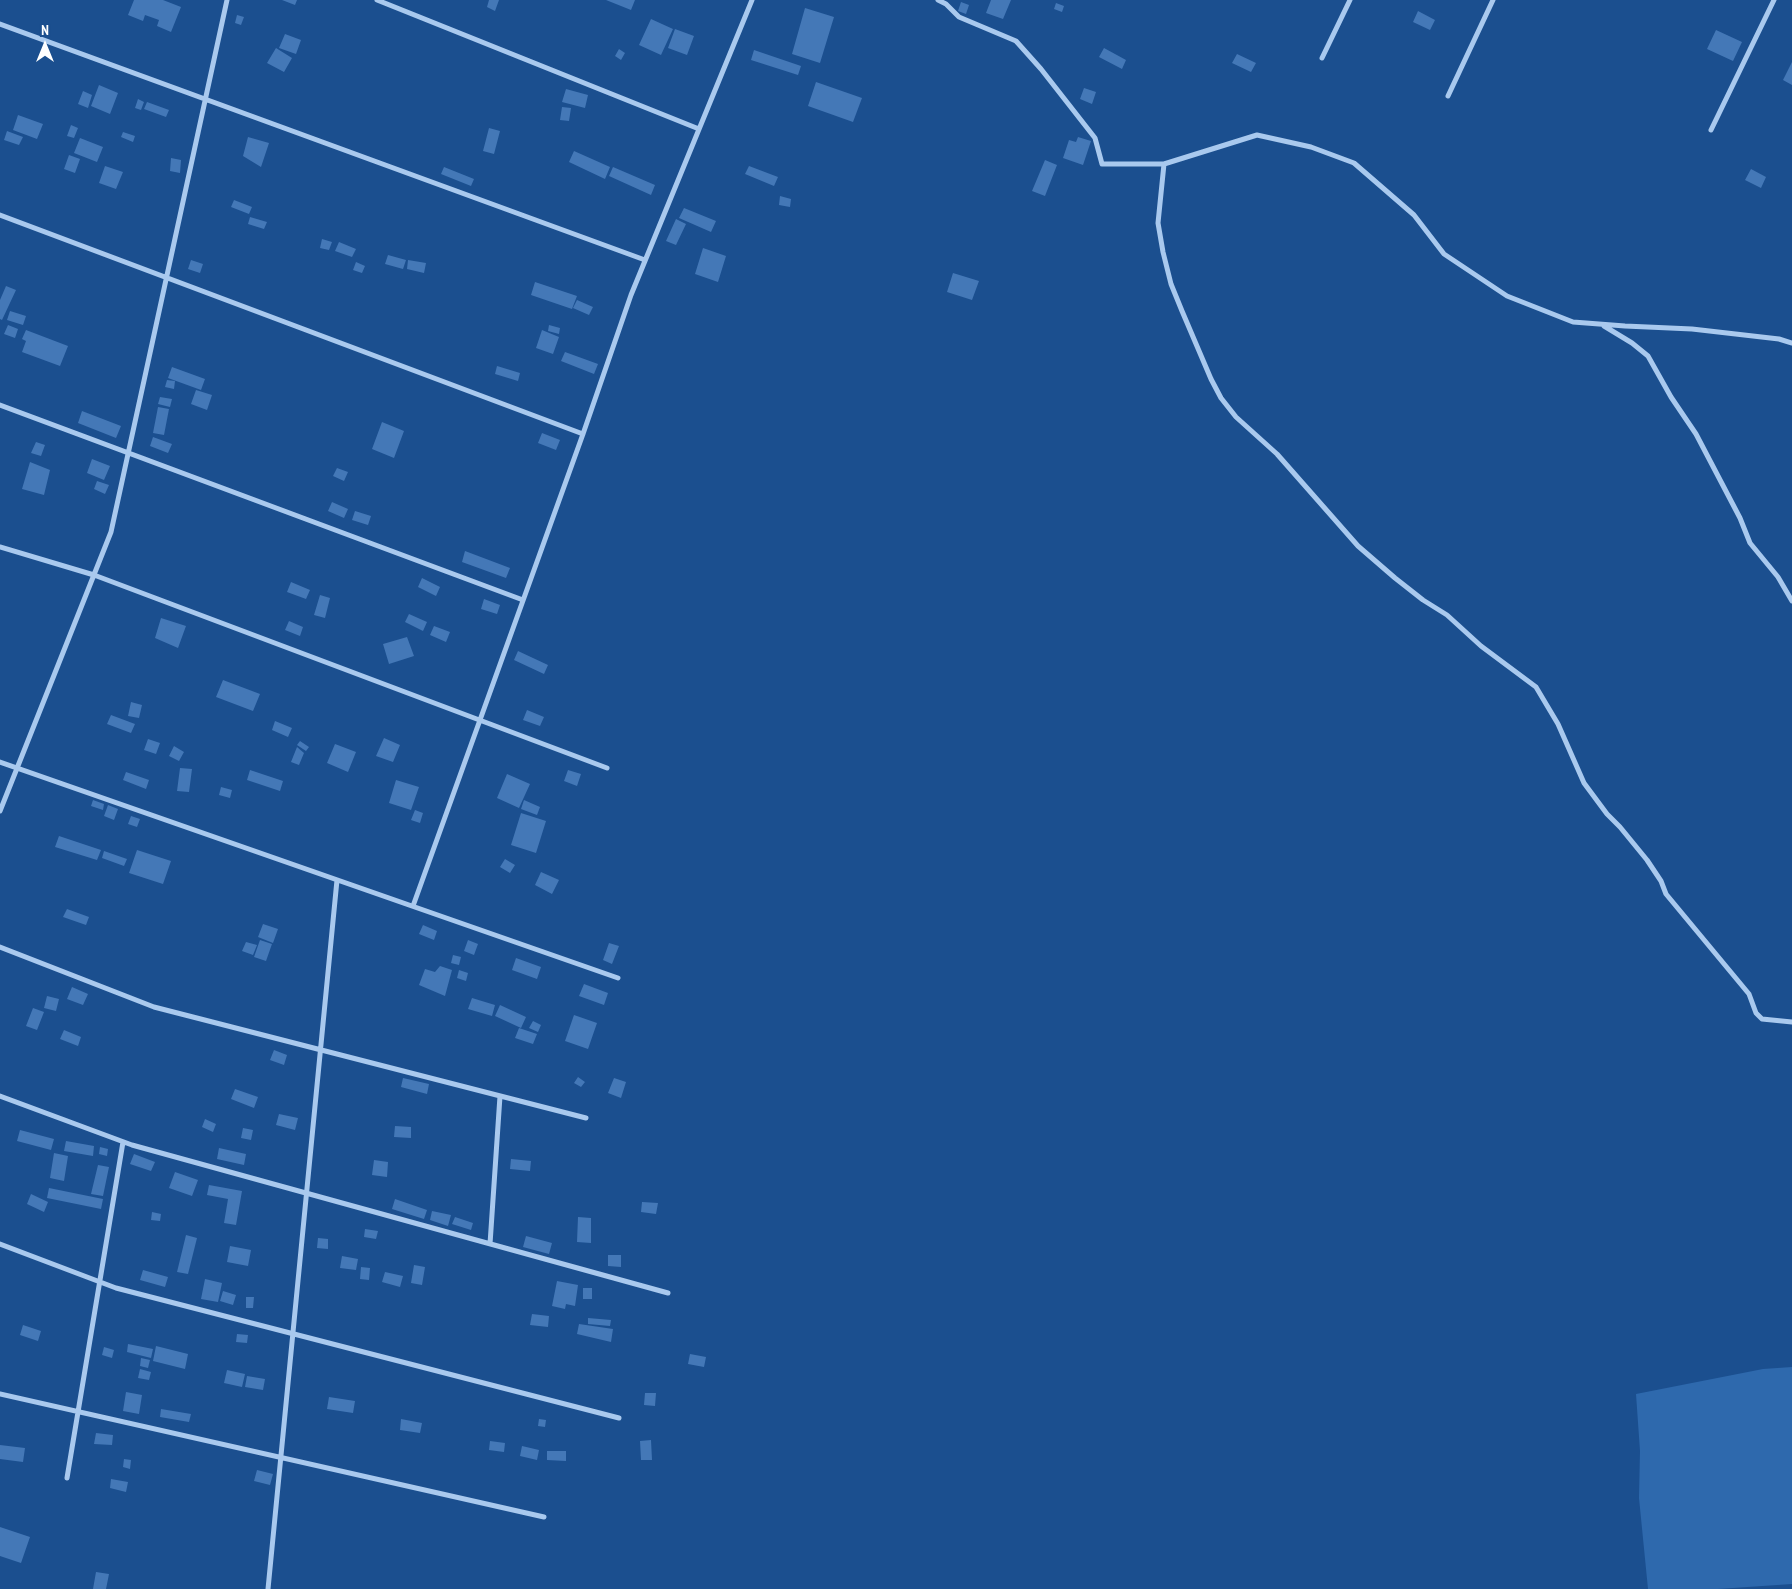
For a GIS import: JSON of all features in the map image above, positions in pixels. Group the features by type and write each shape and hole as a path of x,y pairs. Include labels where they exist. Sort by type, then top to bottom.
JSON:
{"street":[{"path":"0,811 111,532 227,0"},
{"path":"377,0 699,129"},
{"path":"413,906 583,434 630,295 752,0"},
{"path":"938,0 946,2 959,18 1016,41 1041,69 1095,138 1102,164 1164,164 1257,135 1311,147 1354,163 1414,215 1444,254 1506,296 1573,322 1692,329 1780,339 1792,343"},
{"path":"1322,58 1350,0"},
{"path":"1448,96 1493,0"},
{"path":"1711,130 1774,0"},
{"path":"0,24 645,260"},
{"path":"1164,164 1158,223 1163,252 1182,311 1221,398 1236,417 1277,454 1358,546 1395,578 1423,600 1447,615 1481,646 1536,687 1558,724 1584,783 1607,814 1647,860 1661,881 1666,894 1749,994 1756,1013 1762,1019 1792,1022"},
{"path":"0,215 583,434"},
{"path":"1601,324 1632,343 1648,356 1671,397 1696,434 1740,518 1750,543 1778,577 1792,601"},
{"path":"0,405 523,600"},
{"path":"0,547 94,575 607,768"},
{"path":"0,762 618,978"},
{"path":"268,1589 336,880"},
{"path":"0,947 154,1007 586,1118"},
{"path":"0,1096 123,1142 668,1293"},
{"path":"490,1244 500,1096"},
{"path":"67,1478 123,1142"},
{"path":"0,1244 116,1288 619,1418"},
{"path":"0,1394 544,1517"}],"shaded area":[{"path":"1792,1367 1792,1584 1718,1589 1648,1589 1639,1498 1640,1451 1636,1394 1763,1369"}],"building":[{"path":"134,0 163,0 181,7 171,32 157,26 159,20 145,15 143,21 128,15"},
{"path":"282,0 297,0 295,5"},
{"path":"489,0 499,0 495,11 487,7"},
{"path":"606,0 635,0 631,10"},
{"path":"991,0 1011,0 1003,19 986,13"},
{"path":"961,2 969,5 966,14 958,11"},
{"path":"1056,3 1064,6 1062,12 1054,9"},
{"path":"805,8 834,17 820,63 792,54"},
{"path":"1418,11 1435,20 1430,30 1413,22"},
{"path":"237,15 244,17 241,25 235,23"},
{"path":"651,19 673,29 661,55 639,45"},
{"path":"675,29 694,36 687,55 668,48"},
{"path":"1716,30 1742,42 1733,61 1707,49"},
{"path":"285,34 301,40 296,54 279,48"},
{"path":"276,48 292,58 284,72 267,63"},
{"path":"1104,48 1126,60 1122,69 1099,57"},
{"path":"619,49 625,53 621,60 615,56"},
{"path":"754,50 801,66 798,75 751,60"},
{"path":"1237,54 1256,63 1251,72 1232,63"},
{"path":"1792,62 1792,85 1783,80"},
{"path":"816,82 862,98 853,122 808,106"},
{"path":"99,85 118,93 110,114 91,106"},
{"path":"1084,88 1096,92 1092,104 1080,99"},
{"path":"566,89 588,95 585,108 562,102"},
{"path":"83,91 92,95 88,108 78,104"},
{"path":"138,99 144,102 141,110 135,108"},
{"path":"147,102 169,110 166,117 144,109"},
{"path":"562,107 571,108 569,121 560,120"},
{"path":"18,115 43,124 37,139 13,130"},
{"path":"71,125 78,128 74,138 67,136"},
{"path":"489,128 500,131 494,154 483,151"},
{"path":"7,131 23,137 19,145 4,140"},
{"path":"123,132 135,136 133,142 121,137"},
{"path":"248,137 269,143 261,167 243,156"},
{"path":"1078,137 1091,141 1083,165 1063,158 1069,140 1076,142"},
{"path":"80,138 103,147 97,162 74,153"},
{"path":"574,151 610,167 605,179 569,162"},
{"path":"69,155 80,159 75,173 64,169"},
{"path":"171,158 181,160 180,173 170,171"},
{"path":"1045,160 1057,165 1045,196 1032,191"},
{"path":"105,166 123,172 116,189 99,183"},
{"path":"749,166 778,177 774,186 745,174"},
{"path":"444,167 474,179 471,186 441,174"},
{"path":"613,167 655,185 651,195 609,176"},
{"path":"1751,169 1766,177 1761,188 1745,180"},
{"path":"780,196 791,199 790,207 779,205"},
{"path":"234,200 252,207 249,214 231,207"},
{"path":"684,208 716,221 711,232 679,218"},
{"path":"250,217 267,222 264,229 248,224"},
{"path":"676,219 686,224 676,245 666,241"},
{"path":"322,239 332,242 329,250 320,248"},
{"path":"339,242 356,249 352,257 335,251"},
{"path":"703,248 726,256 718,282 695,274"},
{"path":"388,255 406,260 403,269 385,264"},
{"path":"191,260 203,264 200,273 188,269"},
{"path":"408,260 426,263 424,273 407,269"},
{"path":"356,262 365,266 362,273 353,270"},
{"path":"953,273 979,281 972,300 947,292"},
{"path":"535,282 577,296 572,309 531,295"},
{"path":"6,286 16,290 2,320 0,319 0,300"},
{"path":"577,300 593,307 589,315 573,308"},
{"path":"10,311 26,316 23,325 7,320"},
{"path":"8,325 18,329 15,338 4,334"},
{"path":"549,325 560,328 559,334 548,331"},
{"path":"26,330 68,346 60,366 22,352 26,341 22,339"},
{"path":"542,330 559,337 553,354 536,348"},
{"path":"565,352 598,364 594,374 561,361"},
{"path":"497,366 520,373 518,381 495,374"},
{"path":"172,367 205,379 201,390 168,378"},
{"path":"167,380 175,381 174,389 165,387"},
{"path":"196,390 212,395 207,410 191,404"},
{"path":"160,397 172,399 170,407 158,404"},
{"path":"158,407 169,409 164,435 153,433"},
{"path":"82,411 121,426 116,438 78,423"},
{"path":"382,422 404,431 394,458 372,449"},
{"path":"542,433 560,440 556,450 538,443"},
{"path":"153,437 172,444 168,453 150,446"},
{"path":"36,442 45,445 41,456 31,453"},
{"path":"92,459 110,466 104,480 87,473"},
{"path":"30,462 50,470 44,495 22,489"},
{"path":"337,468 348,472 344,481 333,476"},
{"path":"97,481 109,485 105,494 94,489"},
{"path":"332,502 348,509 344,518 328,511"},
{"path":"355,511 371,516 368,525 352,520"},
{"path":"465,551 510,568 506,578 462,562"},
{"path":"422,578 440,587 436,596 418,587"},
{"path":"291,582 310,590 306,599 287,592"},
{"path":"320,595 330,598 325,618 314,615"},
{"path":"484,599 500,605 497,614 481,609"},
{"path":"409,614 427,622 423,631 405,622"},
{"path":"161,618 186,626 178,648 155,638"},
{"path":"289,621 303,627 300,636 285,630"},
{"path":"434,626 450,632 446,642 430,635"},
{"path":"407,637 414,656 389,664 383,644"},
{"path":"518,651 548,665 544,674 514,660"},
{"path":"223,680 260,694 253,711 216,697"},
{"path":"131,702 142,705 139,718 128,716"},
{"path":"527,710 544,717 540,726 523,720"},
{"path":"111,715 135,724 131,733 107,724"},
{"path":"275,721 292,728 288,737 272,730"},
{"path":"384,738 400,745 393,762 376,756"},
{"path":"148,739 160,743 156,754 144,750"},
{"path":"300,741 309,747 306,751 297,745"},
{"path":"335,744 356,752 348,772 327,763"},
{"path":"174,746 184,752 179,761 169,756"},
{"path":"297,747 304,753 299,765 291,762"},
{"path":"180,768 192,769 189,792 177,791"},
{"path":"250,770 283,781 280,791 247,780"},
{"path":"568,770 581,774 577,786 564,781"},
{"path":"126,772 149,780 146,789 123,780"},
{"path":"507,774 530,784 519,808 497,798"},
{"path":"396,780 419,787 411,810 389,803"},
{"path":"221,787 232,790 230,798 219,795"},
{"path":"93,800 104,804 103,810 91,806"},
{"path":"524,800 540,807 537,815 521,809"},
{"path":"108,805 118,809 114,820 104,816"},
{"path":"415,810 423,813 420,823 411,820"},
{"path":"521,813 546,821 536,853 511,845"},
{"path":"131,816 140,819 137,827 128,824"},
{"path":"59,836 101,850 97,860 55,847"},
{"path":"137,850 171,861 163,884 129,873"},
{"path":"104,851 127,859 124,866 102,858"},
{"path":"505,859 515,865 510,873 500,867"},
{"path":"541,872 559,880 552,894 535,885"},
{"path":"67,909 89,917 86,925 63,917"},
{"path":"263,924 278,929 273,943 258,937"},
{"path":"423,925 437,931 434,940 419,934"},
{"path":"260,940 272,944 266,961 254,957"},
{"path":"468,940 478,944 474,955 464,951"},
{"path":"246,942 257,945 253,955 242,951"},
{"path":"609,943 619,946 612,964 603,960"},
{"path":"453,955 461,957 459,965 451,963"},
{"path":"516,958 541,967 537,979 512,970"},
{"path":"440,966 452,970 445,996 419,985 425,969 435,972"},
{"path":"459,970 468,973 466,981 457,978"},
{"path":"584,984 608,993 604,1005 579,996"},
{"path":"72,987 88,994 83,1005 67,999"},
{"path":"47,996 59,999 56,1011 44,1008"},
{"path":"472,998 495,1005 492,1016 468,1009"},
{"path":"500,1005 526,1017 521,1028 495,1016"},
{"path":"33,1008 44,1012 37,1030 26,1026"},
{"path":"574,1015 597,1023 588,1049 565,1041"},
{"path":"533,1021 541,1025 538,1032 529,1028"},
{"path":"519,1028 537,1034 533,1044 515,1038"},
{"path":"64,1030 81,1037 78,1046 60,1039"},
{"path":"274,1050 287,1055 284,1065 270,1060"},
{"path":"578,1077 585,1082 581,1087 574,1083"},
{"path":"403,1078 429,1084 427,1094 401,1087"},
{"path":"614,1078 626,1082 621,1098 608,1093"},
{"path":"235,1089 258,1097 254,1108 231,1099"},
{"path":"279,1114 298,1118 295,1130 276,1125"},
{"path":"205,1119 216,1124 213,1132 202,1127"},
{"path":"395,1126 411,1127 411,1138 394,1137"},
{"path":"243,1128 253,1130 251,1140 241,1138"},
{"path":"20,1130 54,1139 51,1150 17,1141"},
{"path":"66,1141 94,1146 93,1156 64,1151"},
{"path":"100,1147 108,1149 107,1156 99,1154"},
{"path":"219,1148 246,1154 244,1165 217,1159"},
{"path":"54,1153 68,1156 64,1181 50,1178"},
{"path":"134,1154 155,1162 151,1171 130,1164"},
{"path":"511,1159 531,1161 530,1171 510,1169"},
{"path":"374,1160 388,1162 387,1177 372,1175"},
{"path":"98,1165 109,1167 103,1196 91,1194"},
{"path":"175,1172 198,1180 192,1196 169,1188"},
{"path":"209,1185 242,1191 236,1225 224,1223 228,1199 207,1195"},
{"path":"49,1188 103,1199 101,1209 47,1198"},
{"path":"31,1194 48,1202 44,1212 27,1204"},
{"path":"395,1199 427,1210 424,1219 392,1209"},
{"path":"642,1202 658,1203 656,1214 641,1212"},
{"path":"432,1211 451,1215 448,1226 430,1220"},
{"path":"152,1212 161,1214 160,1221 151,1220"},
{"path":"455,1217 473,1223 471,1230 452,1224"},
{"path":"578,1217 591,1218 591,1243 577,1242"},
{"path":"365,1229 378,1231 376,1239 364,1237"},
{"path":"186,1235 197,1238 188,1274 177,1272"},
{"path":"526,1236 552,1243 549,1254 523,1247"},
{"path":"318,1238 328,1239 328,1249 317,1248"},
{"path":"230,1246 251,1250 248,1266 227,1262"},
{"path":"608,1255 621,1255 621,1267 608,1266"},
{"path":"342,1256 358,1259 356,1270 340,1268"},
{"path":"414,1265 425,1267 422,1285 411,1283"},
{"path":"361,1267 370,1268 369,1280 360,1279"},
{"path":"143,1270 168,1277 165,1287 140,1280"},
{"path":"385,1272 403,1276 400,1287 382,1282"},
{"path":"205,1279 222,1283 218,1302 201,1299"},
{"path":"557,1281 578,1285 575,1306 566,1304 565,1309 552,1306"},
{"path":"583,1288 592,1288 592,1299 583,1299"},
{"path":"223,1291 236,1295 233,1305 220,1301"},
{"path":"246,1297 254,1297 253,1308 246,1308"},
{"path":"532,1314 549,1316 548,1327 530,1325"},
{"path":"588,1318 611,1320 610,1326 588,1324"},
{"path":"579,1324 613,1329 611,1342 577,1334"},
{"path":"23,1325 41,1331 38,1341 20,1335"},
{"path":"237,1334 248,1335 247,1343 236,1342"},
{"path":"128,1344 153,1349 151,1358 127,1352"},
{"path":"156,1346 188,1354 185,1369 153,1361"},
{"path":"104,1347 114,1350 112,1358 102,1355"},
{"path":"690,1354 706,1357 704,1367 688,1364"},
{"path":"141,1358 150,1360 148,1368 140,1366"},
{"path":"140,1369 151,1372 149,1380 138,1378"},
{"path":"227,1370 245,1374 242,1387 224,1383"},
{"path":"247,1376 265,1379 263,1390 245,1387"},
{"path":"126,1392 142,1395 139,1414 123,1411"},
{"path":"645,1393 656,1393 655,1406 644,1405"},
{"path":"329,1397 355,1401 353,1413 327,1409"},
{"path":"161,1409 191,1414 189,1422 160,1417"},
{"path":"401,1419 422,1423 420,1433 400,1430"},
{"path":"539,1419 546,1420 545,1427 538,1426"},
{"path":"96,1433 113,1435 112,1445 94,1444"},
{"path":"651,1440 652,1460 641,1460 640,1441"},
{"path":"490,1441 505,1443 504,1452 489,1450"},
{"path":"0,1445 25,1448 23,1462 0,1459"},
{"path":"522,1446 539,1450 537,1460 520,1456"},
{"path":"547,1451 566,1451 566,1461 547,1460"},
{"path":"124,1459 131,1460 130,1469 123,1467"},
{"path":"257,1470 273,1474 270,1485 254,1481"},
{"path":"111,1479 128,1482 126,1492 110,1488"},
{"path":"0,1527 30,1537 21,1563 0,1556"},
{"path":"96,1572 109,1574 106,1589 93,1589"}]}
